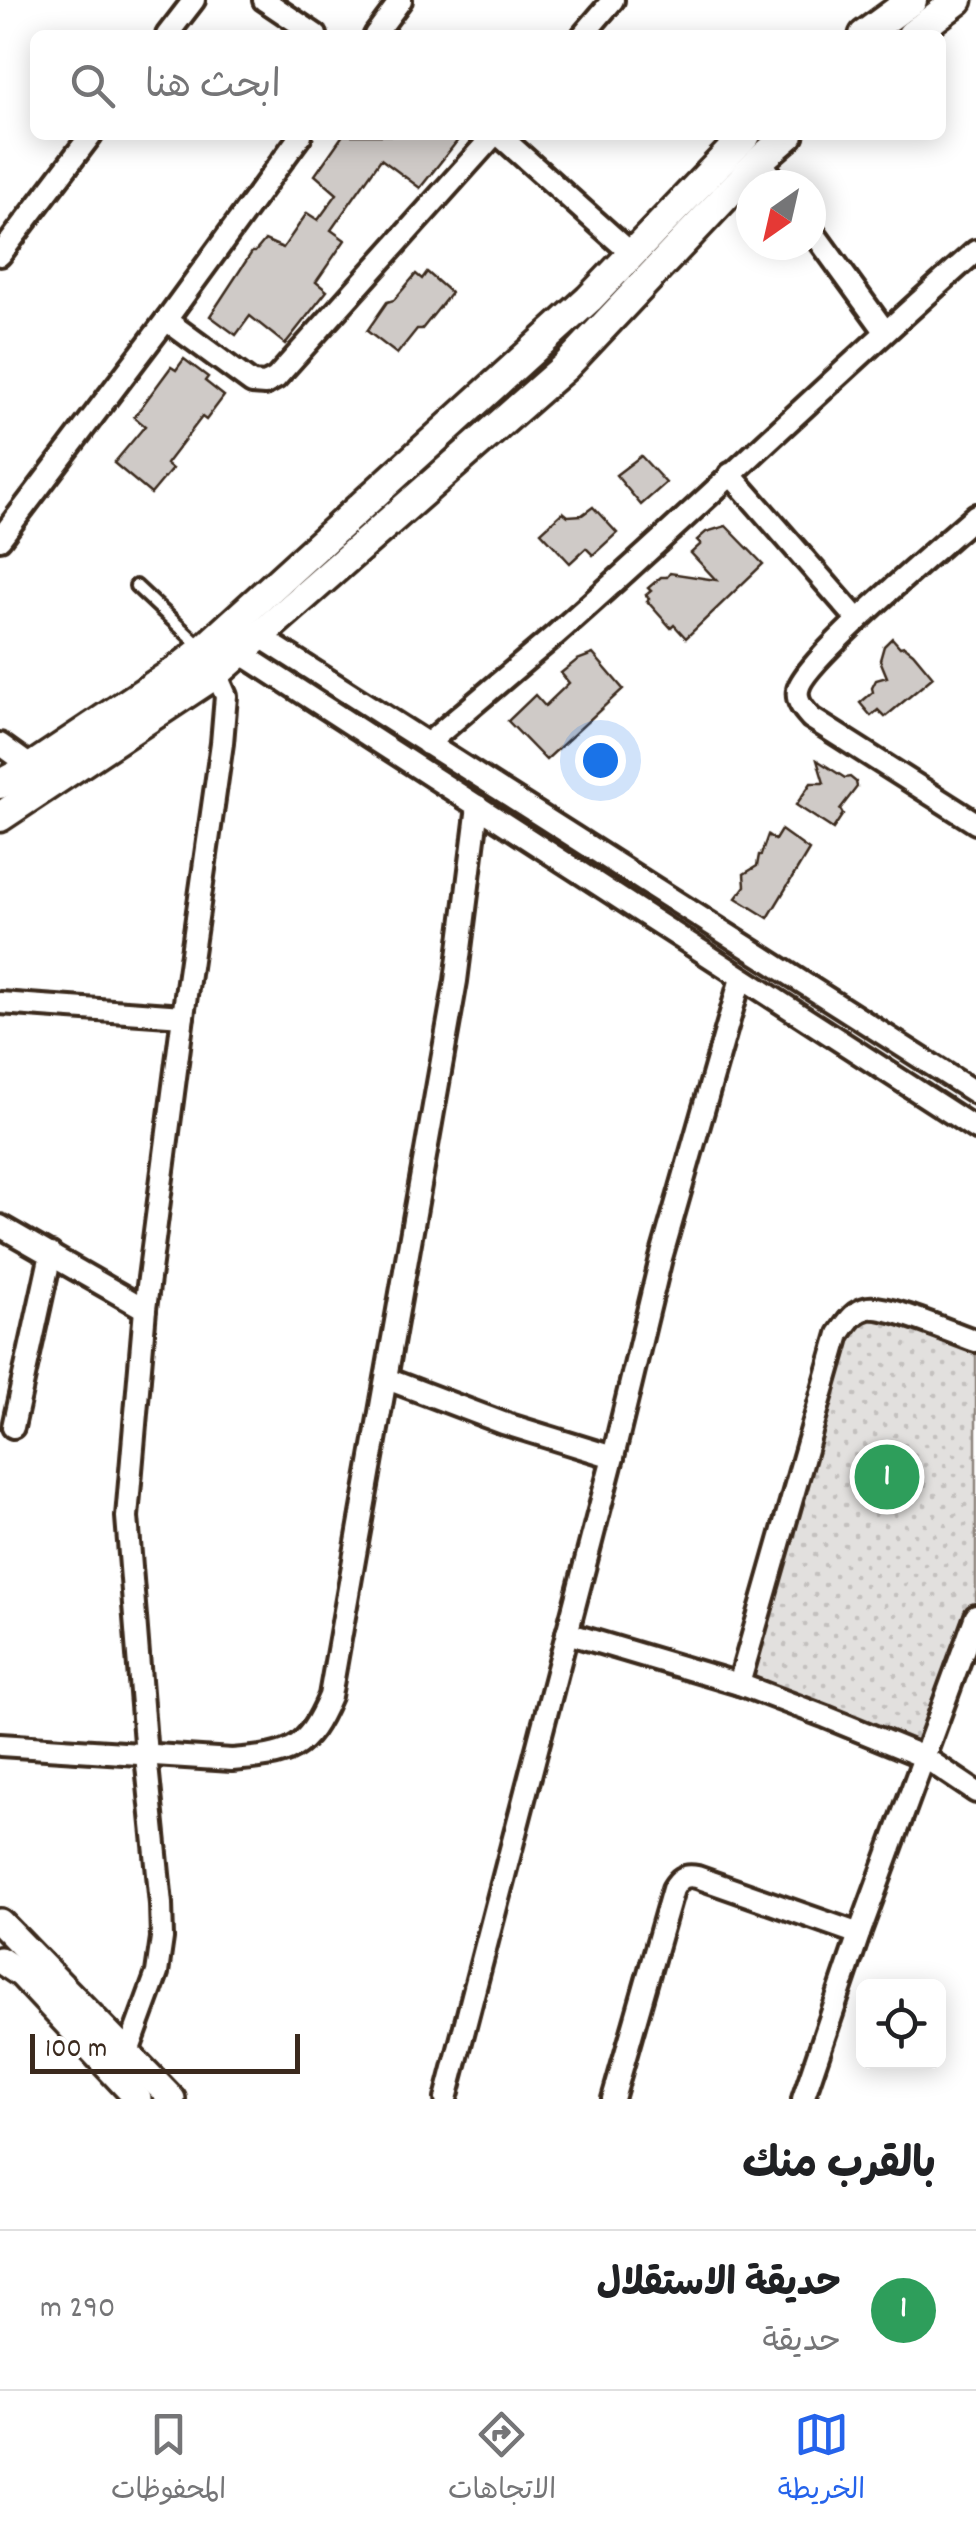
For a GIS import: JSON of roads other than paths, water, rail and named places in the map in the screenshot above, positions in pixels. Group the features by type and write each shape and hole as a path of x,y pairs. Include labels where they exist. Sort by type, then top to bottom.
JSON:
{"main road":[{"path":"871,30 912,0"},
{"path":"919,30 958,0"},
{"path":"0,818 218,645 589,299 632,254 753,148"},
{"path":"0,784 218,645 250,644 566,366 753,148"}],"street":[{"path":"172,30 194,0"},
{"path":"264,0 309,30"},
{"path":"378,30 401,0"},
{"path":"587,30 612,0"},
{"path":"0,255 88,140"},
{"path":"0,539 296,140"},
{"path":"166,320 252,383 264,384 276,378 492,140"},
{"path":"503,140 632,254"},
{"path":"753,148 768,170"},
{"path":"826,250 885,331"},
{"path":"426,744 555,635 976,251"},
{"path":"730,474 858,620"},
{"path":"976,516 858,620 804,676 798,691 800,705 811,718 976,823"},
{"path":"250,644 478,806 976,1129"},
{"path":"128,2052 157,1973 162,1938 127,1517 128,1482 145,1309 224,728 226,696 218,645 250,644 426,744 976,1093"},
{"path":"0,744 32,767"},
{"path":"0,1745 232,1760 269,1757 298,1747 318,1724 330,1696 387,1378 456,980 478,806"},
{"path":"453,2094 661,1258 742,978"},
{"path":"0,1003 183,1016"},
{"path":"0,1226 145,1309"},
{"path":"13,1427 51,1254"},
{"path":"739,1684 839,1334 851,1316 867,1308 887,1310 976,1341"},
{"path":"387,1378 613,1458"},
{"path":"803,2099 976,1616"},
{"path":"567,1632 739,1684 924,1758 976,1792"},
{"path":"613,2099 673,1890 682,1877 697,1876 859,1934"},
{"path":"0,1922 172,2099"},
{"path":"0,1960 21,1974 128,2096"}],"lane":[{"path":"136,586 218,645"}],"place":[{"name":"حديقة الاستقلال","path":"887,1477"}]}
